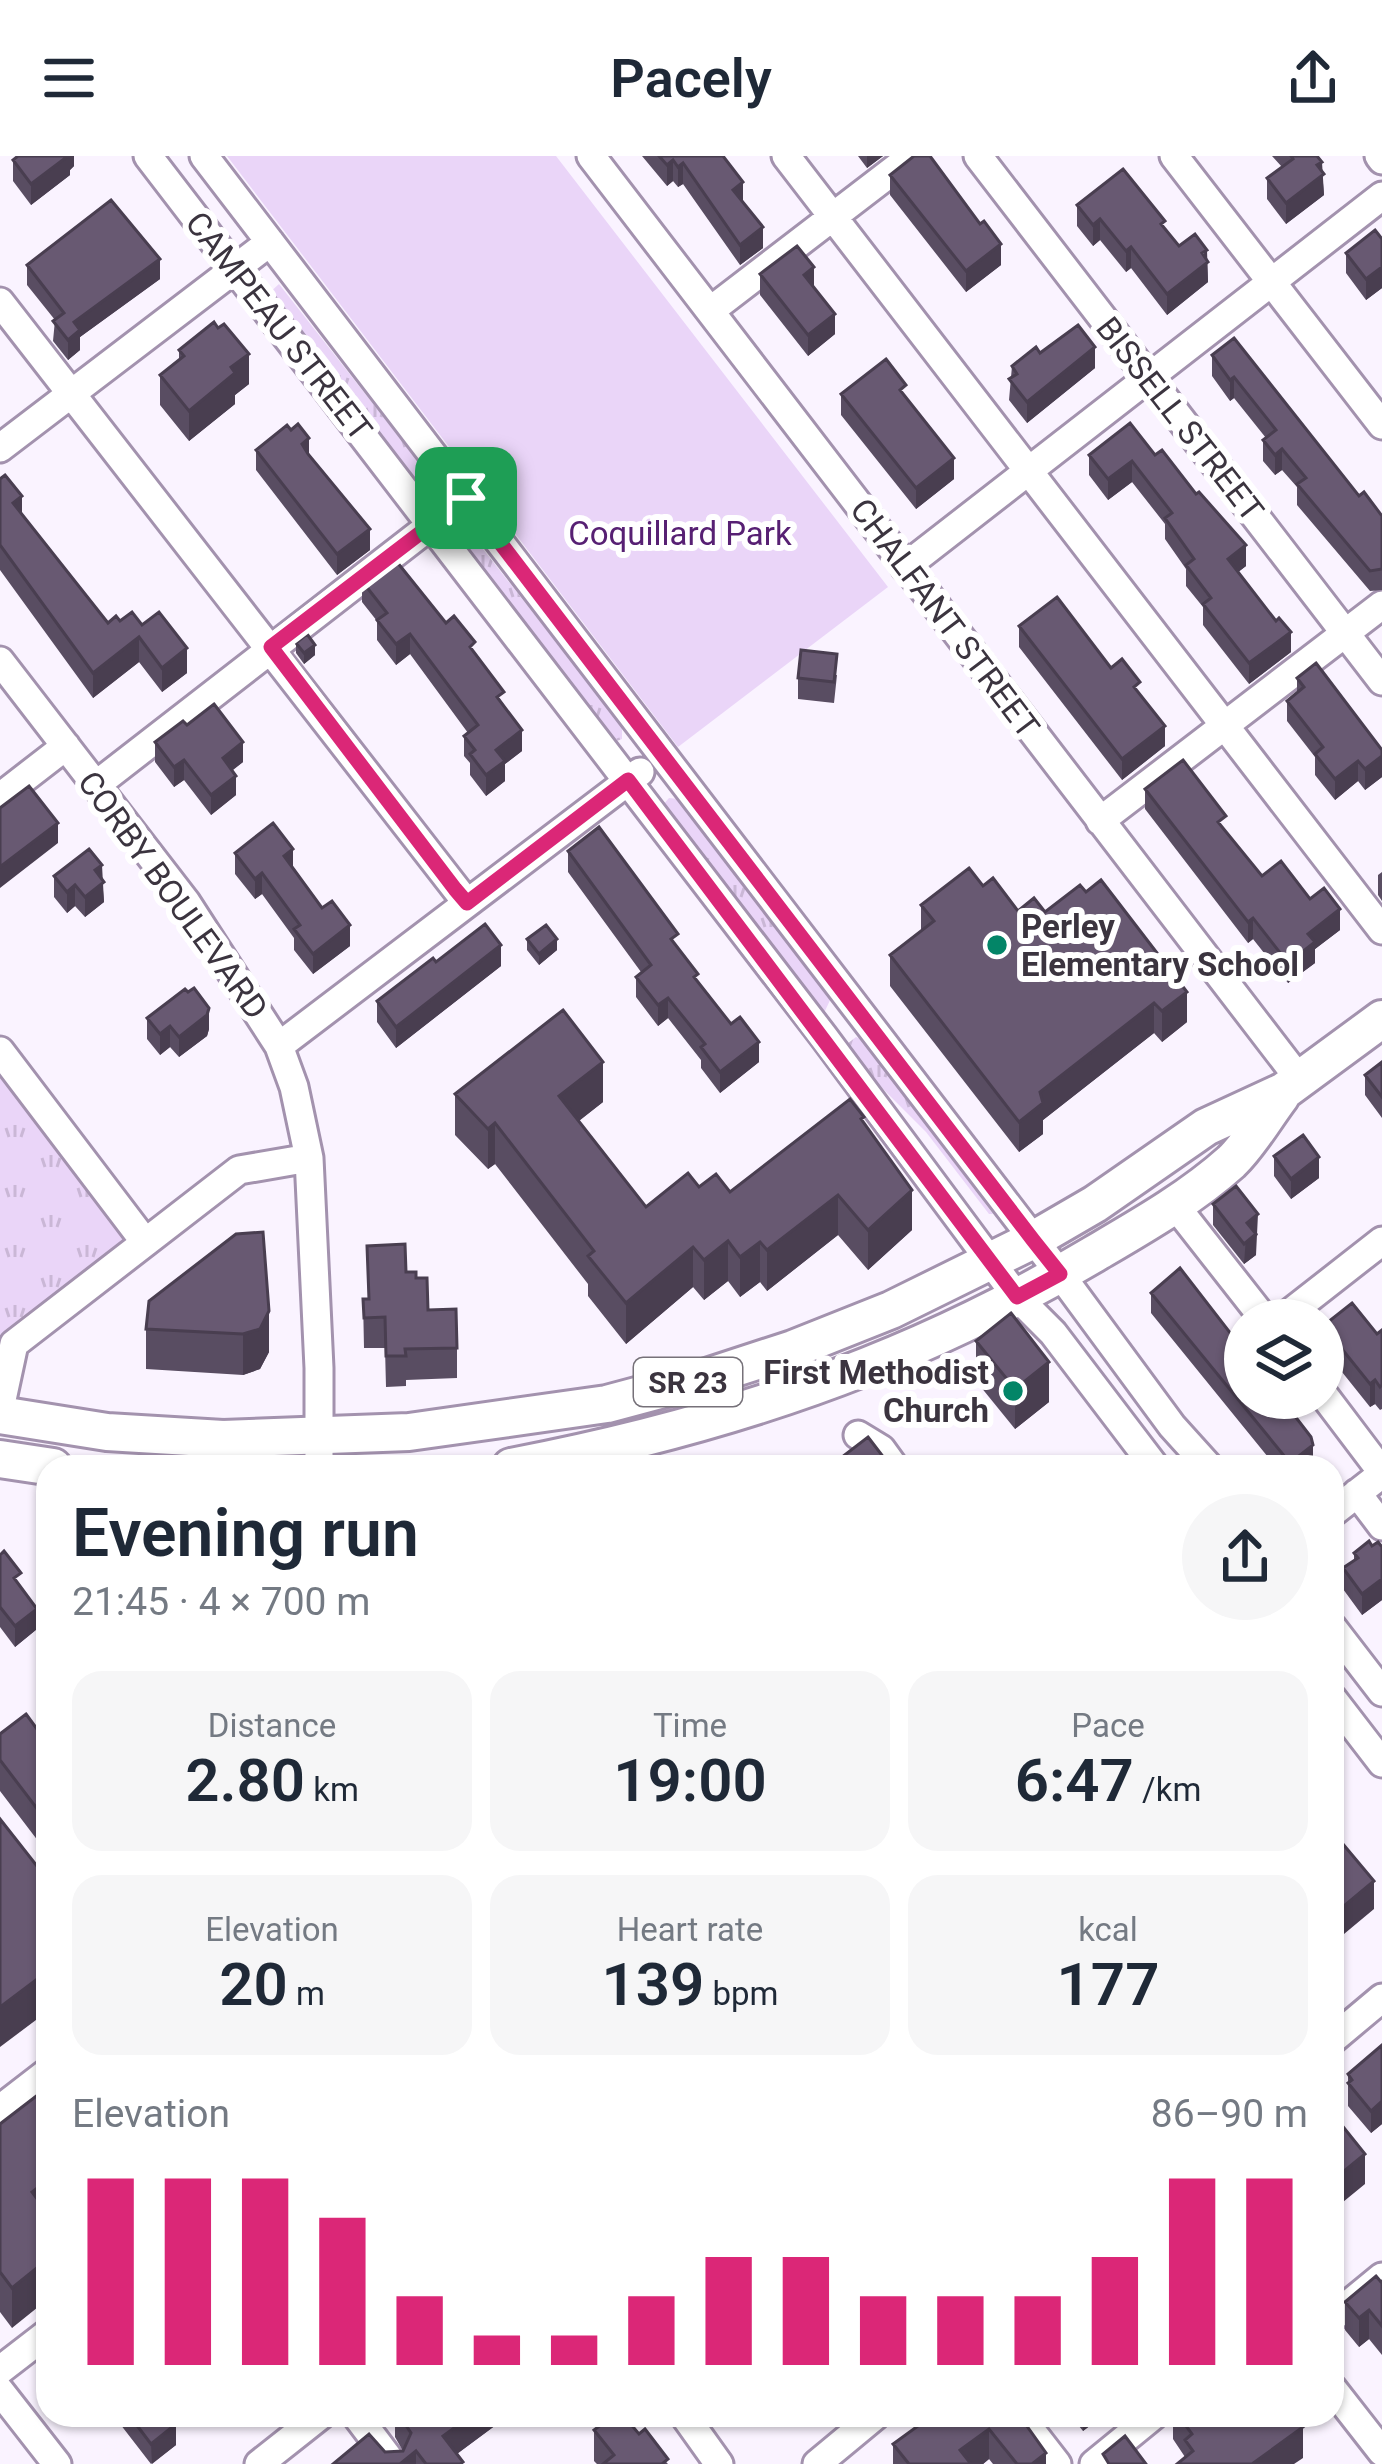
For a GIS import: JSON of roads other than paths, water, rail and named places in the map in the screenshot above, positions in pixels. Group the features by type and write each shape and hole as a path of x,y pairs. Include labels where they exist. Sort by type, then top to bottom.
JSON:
{"main road":[{"name":"SR 23","path":"0,1412 106,1432 318,1451 409,1432 607,1404 793,1349 892,1310 991,1262 1147,1170 1206,1126 1292,1086 1382,1019"},
{"name":"SR 23","path":"572,1455 816,1389 915,1348 1017,1297 1174,1204 1233,1160 1292,1086"},
{"path":"0,1459 36,1464"}],"street":[{"name":"CAMPEAU STREET","path":"148,156 628,780 1017,1297 1053,1334 1146,1455"},
{"name":"CAMPEAU STREET","path":"204,156 1060,1274 1159,1410 1198,1455"},
{"name":"CHALFANT STREET","path":"591,156 1100,821 1292,1086"},
{"path":"786,156 1382,930"},
{"path":"710,311 912,156"},
{"name":"BISSELL STREET","path":"978,156 1382,681"},
{"path":"1174,156 1382,425"},
{"path":"905,567 1382,196"},
{"path":"0,448 270,242"},
{"path":"0,302 467,903"},
{"path":"96,785 466,498"},
{"path":"1100,821 1382,605"},
{"name":"CORBY BOULEVARD","path":"0,661 186,902 280,1046 309,1158 318,1451"},
{"path":"0,797 66,746"},
{"path":"280,1046 662,754"},
{"path":"0,1052 145,1242"},
{"path":"0,1412 14,1344 239,1170 309,1158"},
{"path":"1174,1204 1249,1299"},
{"path":"1308,1299 1382,1241"},
{"path":"1342,1419 1382,1473 1344,1503"},
{"path":"858,1435 885,1455"},
{"path":"1357,1493 1382,1526"},
{"path":"1344,1643 1382,1692"},
{"path":"1344,1714 1382,1763"},
{"path":"1344,2030 1382,1998"},
{"path":"0,2109 36,2081"},
{"path":"1344,2308 1382,2277"},
{"path":"0,2370 36,2342"},
{"path":"0,2391 57,2464"},
{"path":"1344,2403 1382,2452"},
{"path":"259,2464 306,2427"},
{"path":"365,2427 393,2464"},
{"path":"693,2427 719,2464"},
{"path":"817,2464 862,2427"},
{"path":"1028,2427 1058,2464"},
{"path":"1094,2464 1139,2427"}],"place":[{"name":"Perley Elementary School","path":"997,945"},
{"name":"First Methodist Church","path":"1013,1391"}],"park label":[{"name":"Coquillard Park","path":"680,533"}]}
